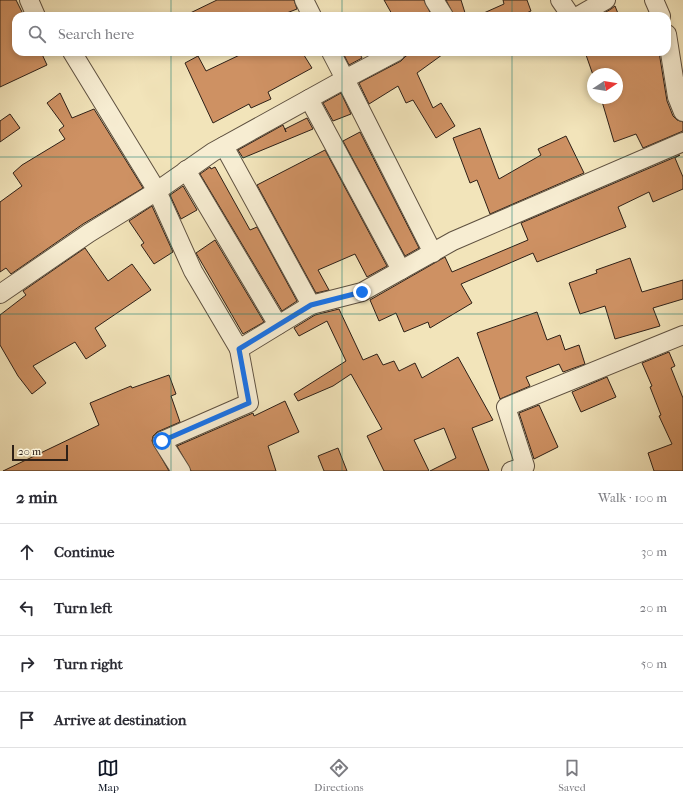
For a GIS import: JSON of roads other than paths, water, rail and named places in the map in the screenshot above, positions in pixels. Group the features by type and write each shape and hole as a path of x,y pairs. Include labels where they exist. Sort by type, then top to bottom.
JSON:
{"street":[{"path":"29,0 34,12"},
{"path":"304,0 310,12"},
{"path":"434,0 442,12"},
{"path":"560,0 568,12"},
{"path":"585,12 606,0"},
{"path":"654,0 659,12"},
{"path":"74,56 157,191 193,271 239,349 249,403 162,441 181,471"},
{"path":"333,56 433,253"},
{"path":"0,294 89,233 157,191 186,170 224,146 388,56"},
{"path":"670,56 677,97 683,112"},
{"path":"309,99 401,270"},
{"path":"239,349 311,305 362,292 453,241 683,142"},
{"path":"224,146 311,305"},
{"path":"186,170 278,325"},
{"path":"511,471 524,466 506,407 683,335"}]}
